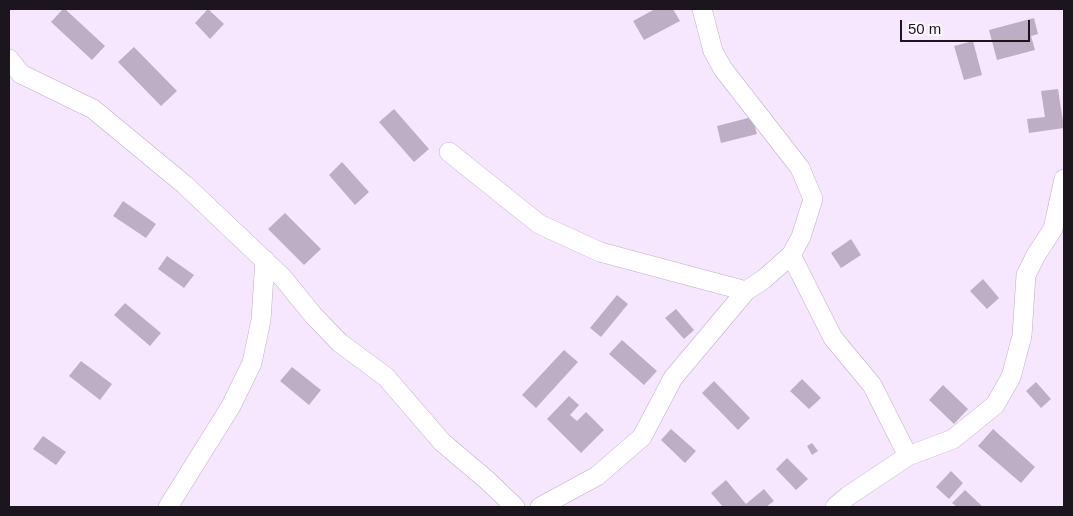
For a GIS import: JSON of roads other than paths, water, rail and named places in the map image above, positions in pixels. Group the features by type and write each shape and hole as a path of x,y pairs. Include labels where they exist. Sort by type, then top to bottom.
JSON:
{"street":[{"path":"540,507 597,476 642,436 673,378 746,291 764,279 791,255 801,237 813,199 800,168 723,69 713,51 702,9"},
{"path":"9,59 21,74 93,110 185,184 284,278 313,315 340,343 386,377 442,442 515,507"},
{"path":"449,152 539,224 600,252 746,291"},
{"path":"835,507 848,496 908,456 953,439 995,406 1011,377 1022,336 1026,275 1053,229 1064,179"},
{"path":"791,255 833,338 872,385 908,456"},
{"path":"168,507 231,406 252,363 261,320 265,260"}]}
